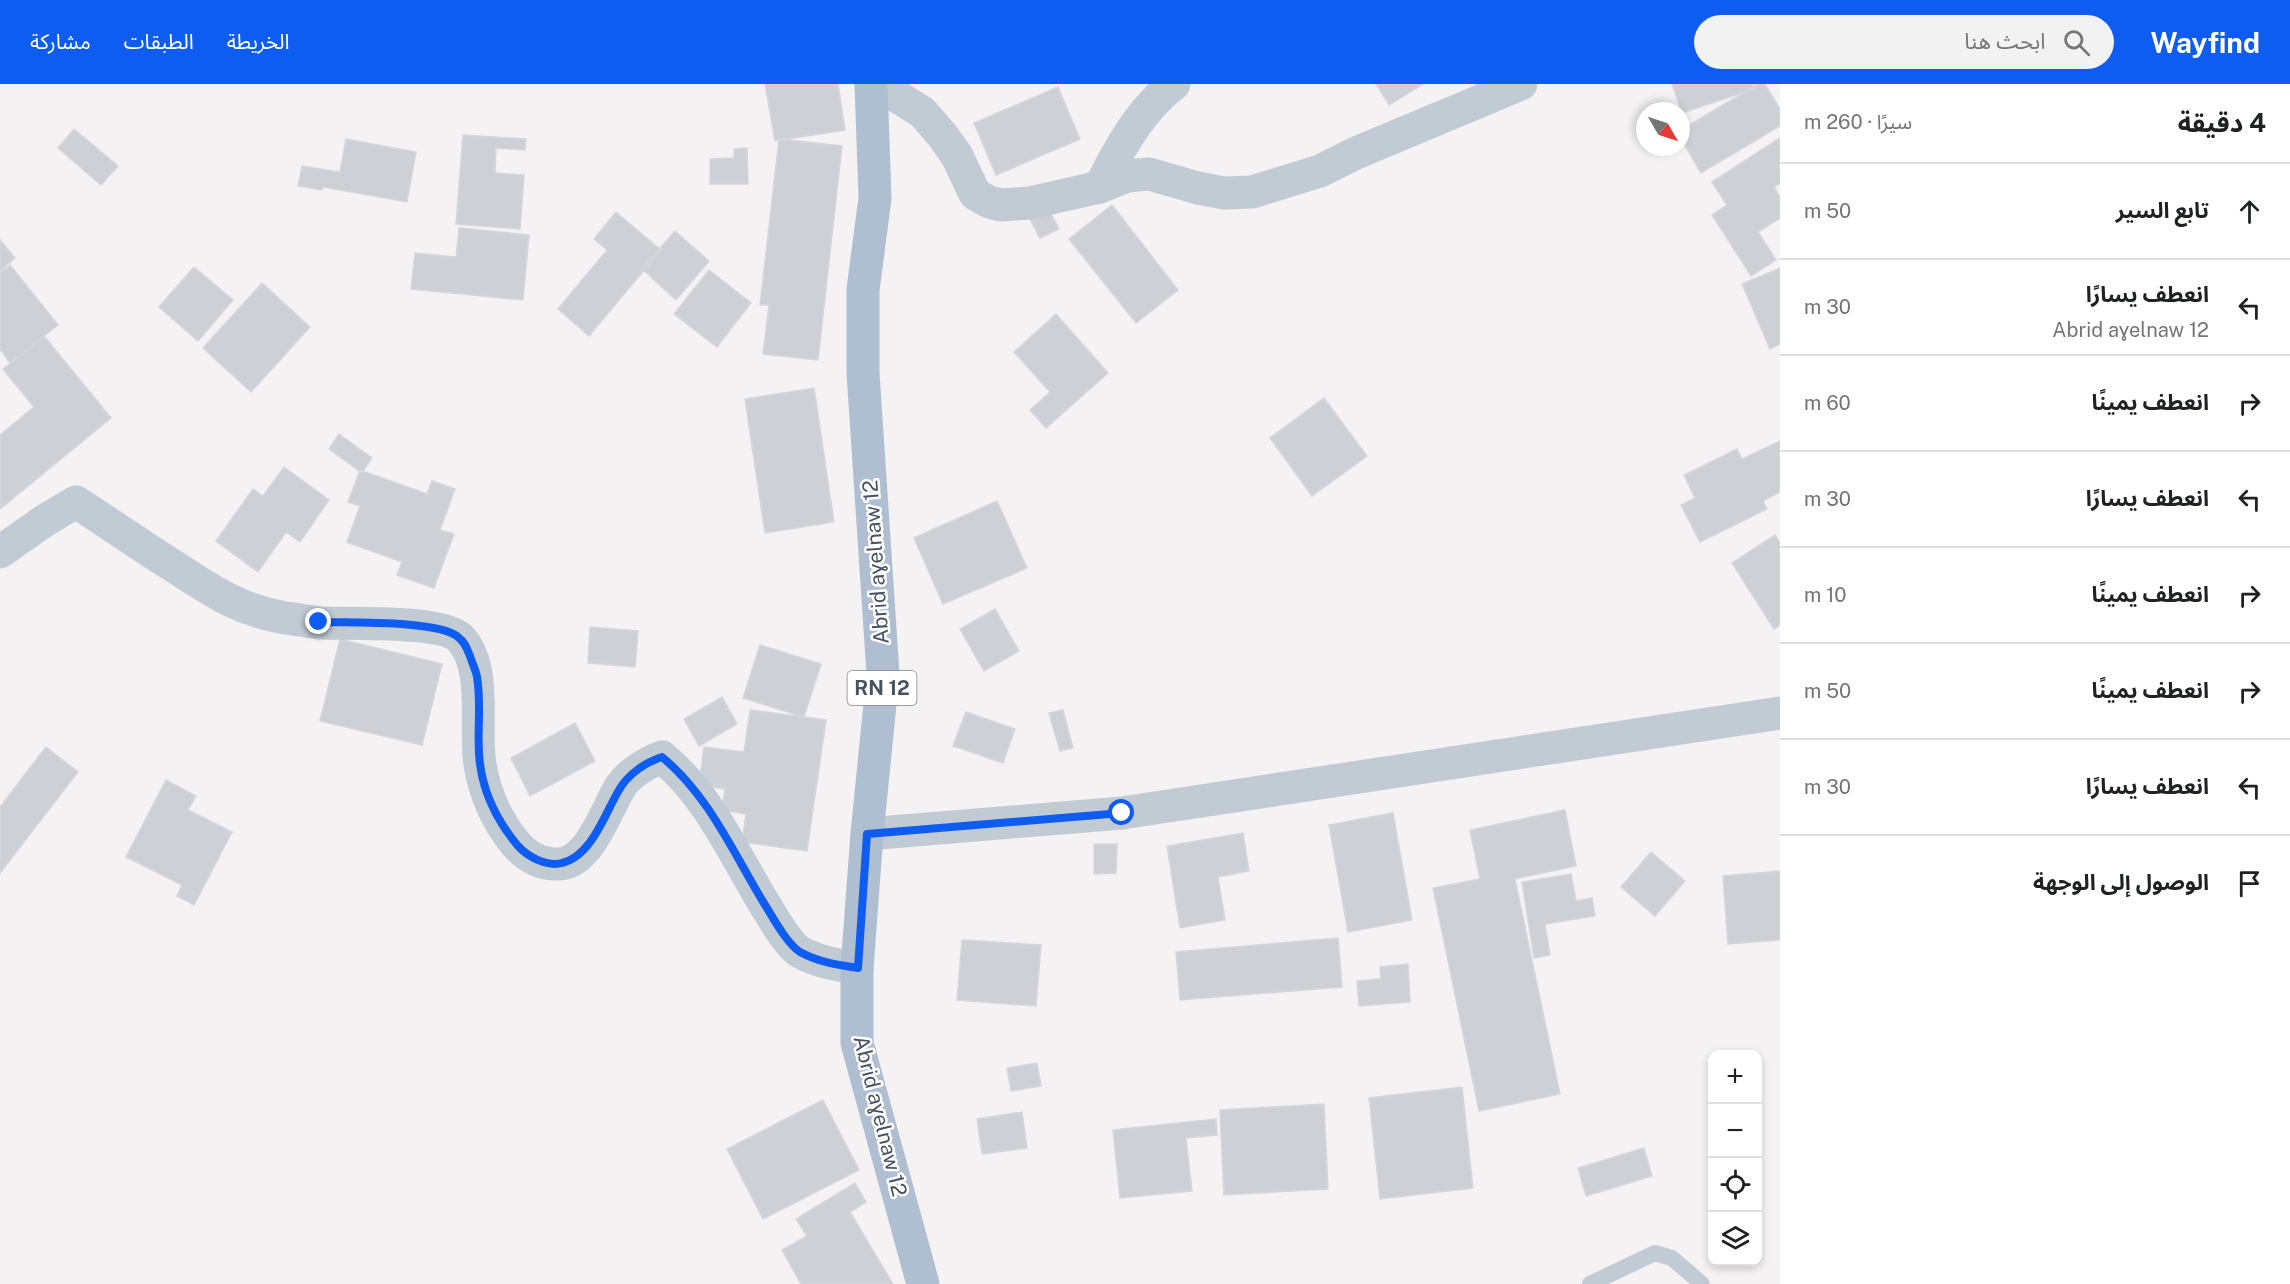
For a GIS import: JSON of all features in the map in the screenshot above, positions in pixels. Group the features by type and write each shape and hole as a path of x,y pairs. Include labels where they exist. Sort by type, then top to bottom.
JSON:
{"main road":[{"name":"Abrid aɣelnaw 12","path":"871,84 875,198 863,290 862,374 883,674 867,834 858,968 858,1042 923,1284"}],"street":[{"path":"877,84 922,112 957,156 966,180 975,194 988,202 1000,205 1029,203 1100,187 1127,176 1149,174 1224,193 1252,192 1320,171 1356,153 1521,84"},
{"path":"1100,187 1122,143 1161,94 1174,84"},
{"path":"0,552 76,502 223,598 263,613 319,622 436,628 458,636 466,646 477,676 480,764 485,787 497,818 521,850 536,861 559,864 572,860 598,831 620,788 644,765 662,757 684,777 707,805 778,925 798,951 826,963 858,968"},
{"path":"867,834 1122,813 1780,713"}],"lane":[{"path":"1590,1284 1655,1253 1672,1258 1702,1284"}],"building":[{"path":"765,84 838,84 845,130 775,141"},
{"path":"1376,84 1423,84 1389,105"},
{"path":"1672,84 1753,84 1754,89 1690,110 1690,102 1678,102"},
{"path":"1758,84 1765,84 1780,109 1780,126 1701,173 1690,154 1690,125"},
{"path":"1058,87 1080,139 996,175 974,123"},
{"path":"74,129 118,166 101,185 58,148"},
{"path":"463,135 526,139 525,150 496,148 495,173 524,175 520,229 456,224"},
{"path":"1780,138 1780,183 1774,187 1780,197 1780,218 1758,232 1776,260 1751,276 1712,215 1727,205 1712,182"},
{"path":"346,139 416,152 407,202 323,187 322,190 298,186 302,166 340,172"},
{"path":"779,139 842,146 818,360 763,354 769,305 760,305"},
{"path":"747,148 748,184 710,184 710,159 734,158 734,149"},
{"path":"1112,205 1178,290 1136,323 1069,239"},
{"path":"1049,210 1059,229 1040,238 1030,219"},
{"path":"616,212 661,250 589,336 558,309 607,250 594,239"},
{"path":"459,228 529,235 523,300 411,289 415,253 456,257"},
{"path":"675,231 709,261 676,300 642,269"},
{"path":"0,240 15,258 0,271"},
{"path":"10,265 58,325 10,363 0,349 0,273"},
{"path":"194,267 233,300 198,341 159,307"},
{"path":"1780,268 1780,344 1770,349 1742,284"},
{"path":"709,270 751,303 717,347 674,314"},
{"path":"262,283 310,327 251,392 203,348"},
{"path":"1056,314 1108,373 1046,428 1030,410 1050,392 1014,352"},
{"path":"44,336 111,418 0,509 0,435 34,407 3,369"},
{"path":"814,388 834,522 765,533 745,399"},
{"path":"1324,398 1367,456 1312,496 1270,438"},
{"path":"339,434 372,458 362,473 329,449"},
{"path":"1780,441 1780,492 1763,501 1767,509 1700,542 1681,505 1695,498 1684,475 1737,449 1742,459"},
{"path":"284,467 329,500 300,542 286,532 258,572 216,541 253,489 263,496"},
{"path":"360,470 427,494 432,481 455,489 440,530 454,534 434,588 397,575 402,562 347,542 360,506 348,502"},
{"path":"997,501 1027,568 943,604 914,538"},
{"path":"1775,535 1780,543 1780,625 1774,629 1732,563"},
{"path":"995,609 1019,651 984,671 960,629"},
{"path":"590,627 638,631 635,667 588,663"},
{"path":"340,639 442,664 422,745 320,721"},
{"path":"760,645 821,664 804,717 743,698"},
{"path":"722,697 737,724 699,746 684,719"},
{"path":"750,710 826,720 807,851 742,842 746,814 722,810 725,789 699,785 704,747 744,752"},
{"path":"1063,710 1073,748 1060,751 1049,713"},
{"path":"966,712 1015,729 1003,763 953,746"},
{"path":"575,723 595,761 530,796 511,758"},
{"path":"46,747 78,772 0,873 0,807"},
{"path":"166,780 196,796 188,810 232,832 194,905 177,896 182,885 126,857"},
{"path":"1565,810 1576,866 1515,879 1560,1094 1479,1111 1433,888 1480,879 1470,830"},
{"path":"1393,813 1412,920 1348,932 1329,825"},
{"path":"1243,833 1249,871 1218,877 1225,920 1180,928 1167,846"},
{"path":"1094,844 1117,844 1116,873 1094,874"},
{"path":"1651,852 1685,881 1655,916 1621,887"},
{"path":"1780,871 1780,940 1728,944 1723,876"},
{"path":"1571,874 1576,901 1592,898 1595,916 1545,924 1550,955 1534,958 1522,882"},
{"path":"1338,938 1342,987 1180,1000 1176,952"},
{"path":"962,940 1041,945 1036,1006 957,1000"},
{"path":"1408,964 1410,1002 1359,1006 1357,981 1381,979 1380,967"},
{"path":"1037,1063 1041,1086 1011,1091 1007,1068"},
{"path":"1462,1087 1473,1188 1380,1199 1369,1098"},
{"path":"823,1100 859,1170 763,1219 727,1149"},
{"path":"1324,1104 1328,1189 1224,1195 1220,1110"},
{"path":"1022,1112 1027,1148 982,1154 977,1119"},
{"path":"1216,1119 1217,1135 1186,1138 1192,1191 1120,1198 1113,1130"},
{"path":"1644,1148 1652,1176 1586,1196 1578,1168"},
{"path":"855,1183 866,1202 850,1212 893,1284 801,1284 782,1250 807,1236 796,1219"}],"route":[{"path":"319,622 436,628 458,636 466,646 477,676 480,764 485,787 497,818 521,850 536,861 559,864 572,860 598,831 620,788 644,765 662,757 684,777 707,805 778,925 798,951 826,963 858,968 867,834 1122,813"}]}
